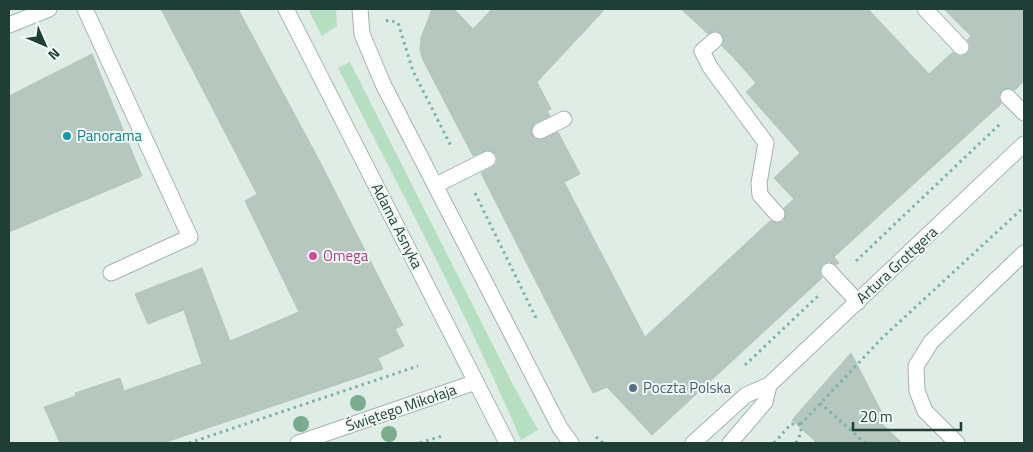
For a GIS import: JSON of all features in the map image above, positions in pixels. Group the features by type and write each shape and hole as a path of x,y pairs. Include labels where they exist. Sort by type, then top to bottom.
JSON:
{"street":[{"path":"9,25 49,9"},
{"path":"85,9 190,237 111,273"},
{"name":"Adama Asnyka","path":"286,9 507,443"},
{"path":"360,9 362,34 383,84 560,428 572,443"},
{"path":"925,9 961,46"},
{"path":"715,40 702,51 710,67 766,143 758,183 760,195 777,214"},
{"path":"1008,96 1024,113"},
{"path":"540,131 564,119"},
{"name":"Artura Grottgera","path":"693,443 746,395 769,385 1024,144"},
{"path":"436,185 488,158"},
{"path":"956,443 925,411 917,391 916,366 931,342 1024,253"},
{"path":"829,271 858,302"},
{"name":"Świętego Mikołaja","path":"298,443 476,382"},
{"name":"Artura Grottgera","path":"730,443 766,402 769,385"}],"path":[{"path":"398,24 413,71 538,322"},
{"path":"796,443 801,433 801,424 882,338 1024,207"},
{"path":"189,443 418,366"},
{"path":"820,403 865,443"},
{"path":"774,443 791,424 801,424"},
{"path":"420,443 442,436"}],"green space":[{"path":"308,9 336,9 337,26 322,36"},
{"path":"350,62 513,385 538,430 521,440 456,298 338,68"}],"building":[{"path":"161,9 238,9 320,162 403,325 395,329 404,346 378,358 383,369 163,443 60,443 44,407 76,396 75,393 120,378 124,391 202,364 184,310 148,324 135,294 202,268 230,341 299,312 245,201 257,194"},
{"path":"432,9 454,9 473,29 492,9 605,9 537,82 551,109 547,111 550,116 535,123 531,131 534,138 540,140 558,132 580,174 564,182 645,337 770,221 778,223 784,221 786,213 784,208 794,199 774,178 800,153 746,92 756,83 722,46 724,39 722,34 714,31 708,34 681,9 868,9 929,74 953,52 958,56 963,56 970,49 970,44 967,40 971,36 944,9 1024,9 1024,81 1015,90 1010,88 1002,90 999,95 1001,104 834,257 839,263 836,265 826,262 822,265 820,273 822,278 652,435 607,387 593,393 481,173 496,165 496,154 488,150 473,156 423,60 420,50 421,38"},
{"name":"Panorama","path":"92,54 142,176 9,232 9,96"},
{"path":"851,353 883,415 878,420 902,443 817,443 792,420"}],"place":[{"name":"Panorama","path":"67,136"},
{"name":"Omega","path":"313,256"},
{"name":"Poczta Polska","path":"633,388"}]}
